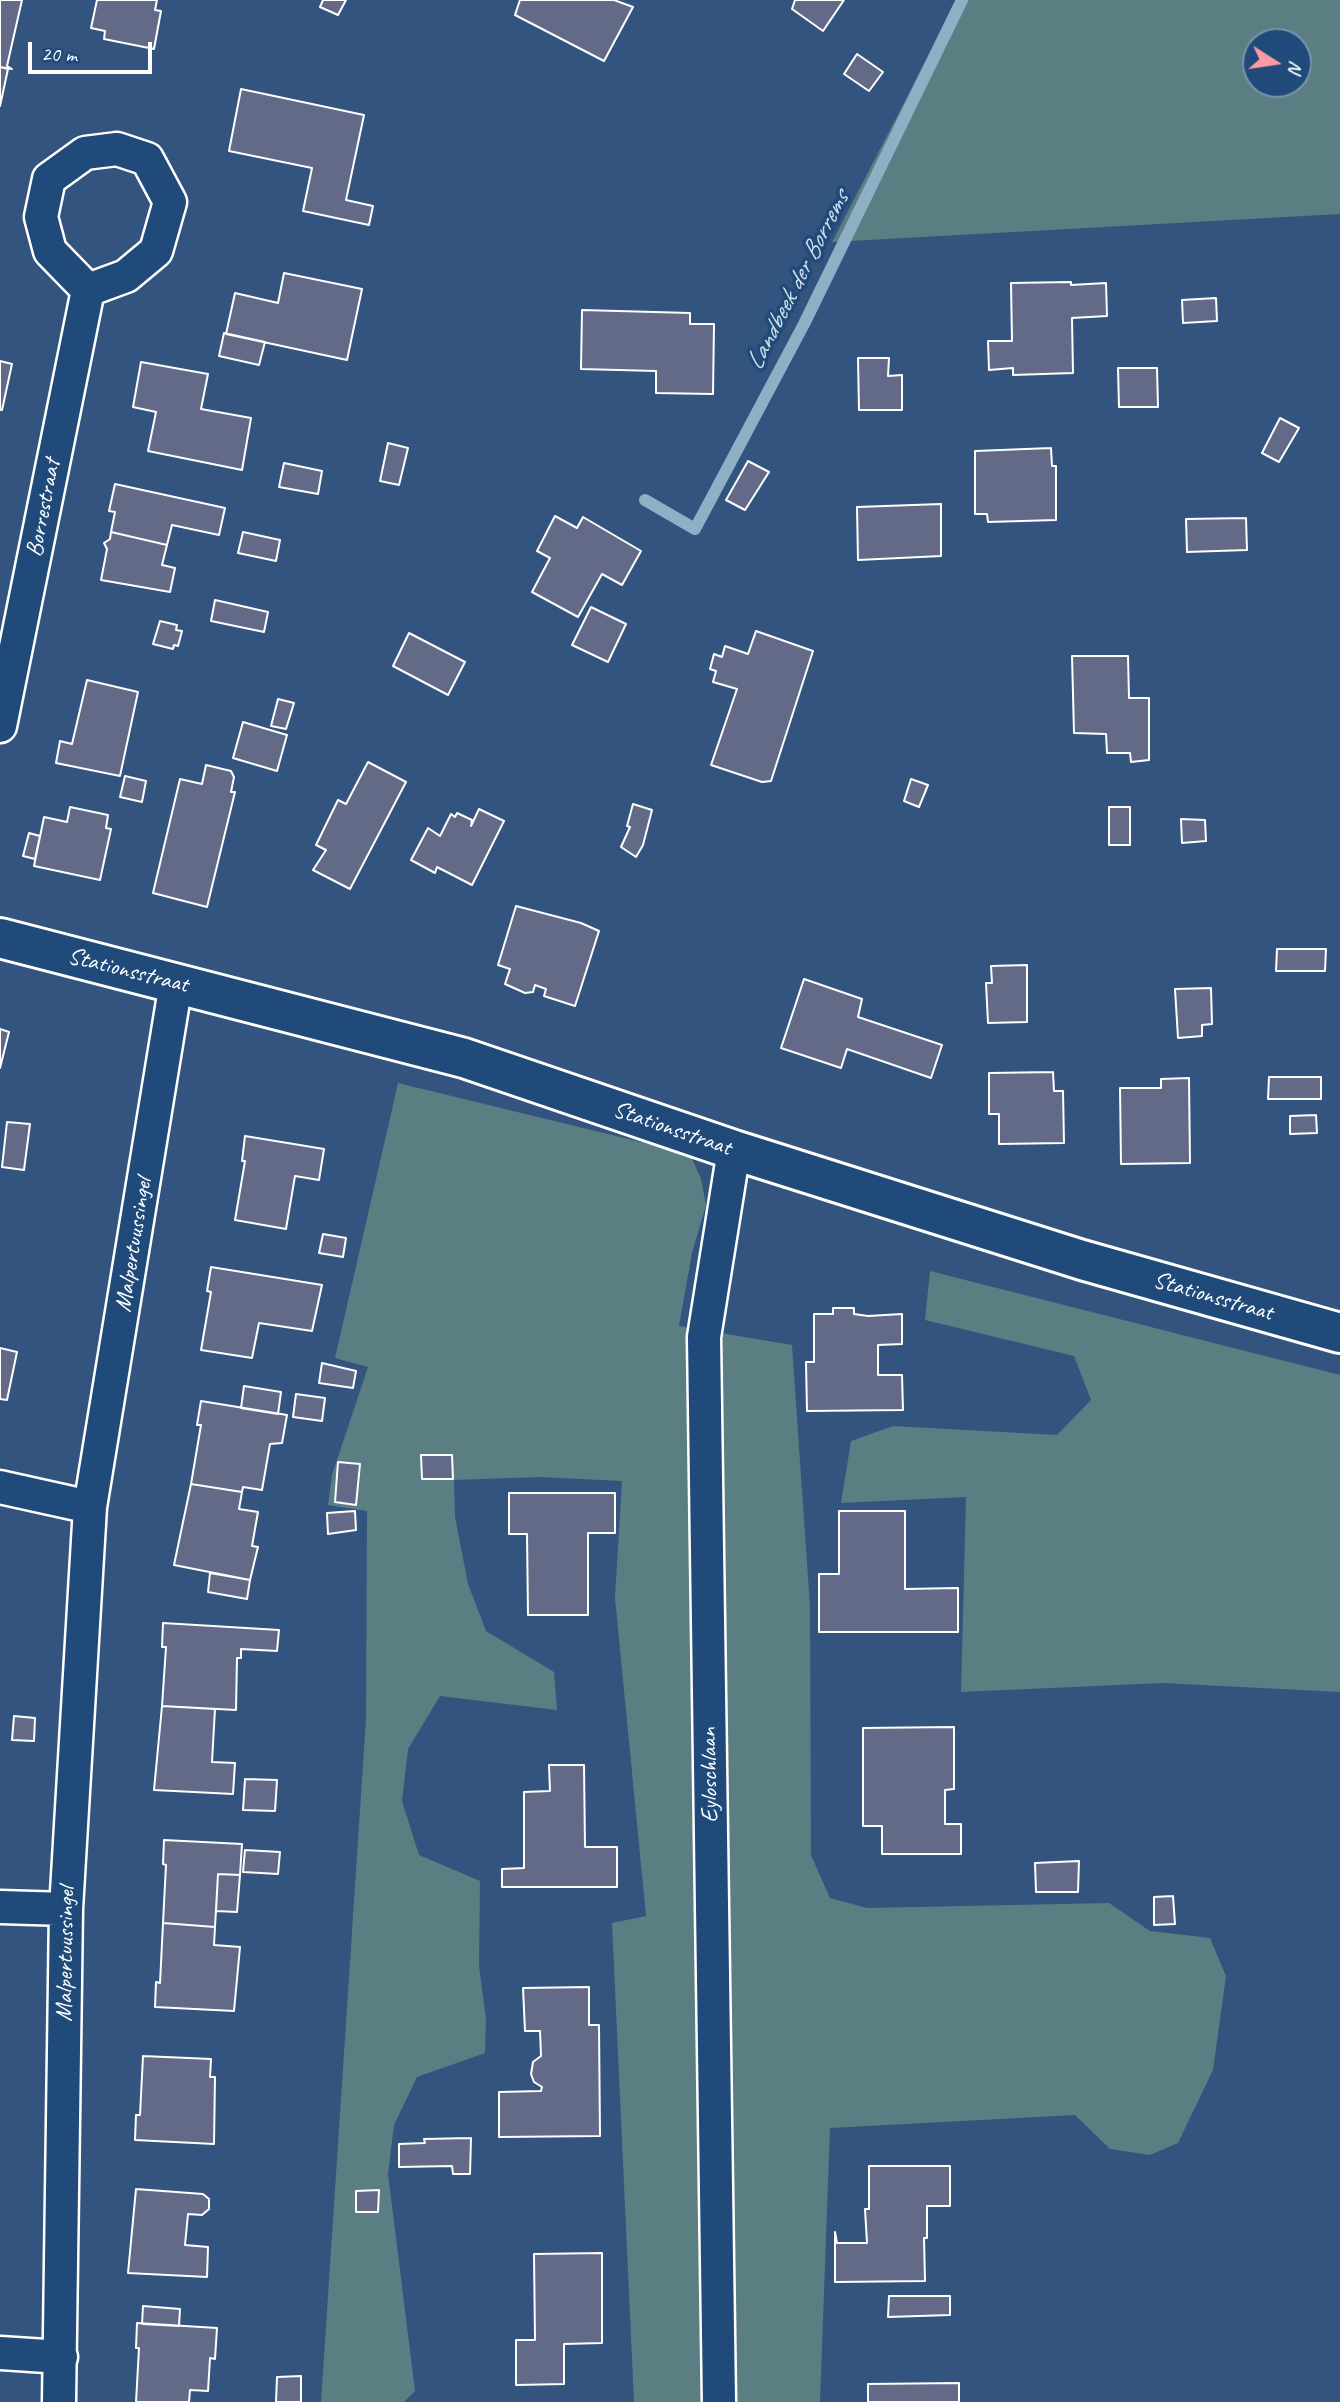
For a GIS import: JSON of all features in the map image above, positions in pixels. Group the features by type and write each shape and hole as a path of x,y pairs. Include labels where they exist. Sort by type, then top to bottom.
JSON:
{"street":[{"path":"117,149 146,159 170,202 156,251 126,276 88,290 50,251 41,217 48,179 85,153 117,149"},
{"name":"Borrestraat","path":"0,726 88,290"},
{"name":"Stationsstraat","path":"0,938 464,1058 734,1150 1082,1260 1340,1333"},
{"name":"Malpertuussingel","path":"59,2402 66,1909 90,1507 176,983"},
{"name":"Eyloschlaan","path":"719,2402 704,1337 734,1150"},
{"path":"0,1487 90,1507"},
{"path":"0,1906 66,1909"},
{"path":"0,2353 61,2357"}],"green space":[{"path":"957,0 1340,0 1340,214 832,242"},
{"path":"398,1083 690,1154 701,1179 706,1205 692,1253 679,1326 792,1345 810,1606 811,1855 830,1898 867,1908 1109,1903 1150,1931 1210,1938 1226,1976 1213,2070 1178,2143 1150,2155 1110,2149 1075,2115 830,2128 820,2402 634,2402 612,1923 646,1916 615,1598 622,1481 539,1477 454,1480 455,1517 468,1584 486,1631 554,1672 557,1710 440,1696 408,1749 402,1801 419,1855 480,1881 479,1966 486,2019 485,2053 417,2077 394,2125 388,2174 415,2391 404,2402 321,2402 366,1719 367,1511 328,1505 332,1475 368,1367 335,1358"},
{"path":"930,1271 1340,1375 1340,1692 1162,1683 961,1692 966,1497 841,1503 851,1441 893,1426 1057,1435 1091,1400 1074,1356 925,1320"}],"building":[{"path":"0,0 22,0 7,66 12,69 0,67"},
{"path":"97,0 157,0 155,10 161,11 154,49 104,39 105,31 91,28"},
{"path":"323,0 346,0 338,15 320,7"},
{"path":"520,0 614,0 633,7 604,61 515,15"},
{"path":"795,0 844,0 823,31 792,9"},
{"path":"857,54 883,72 869,91 844,74"},
{"path":"0,67 8,69 0,106"},
{"path":"241,89 364,115 346,200 373,206 369,225 303,211 312,168 229,151"},
{"path":"284,273 362,289 347,360 226,334 235,293 278,303"},
{"path":"1071,282 1071,285 1106,283 1107,316 1072,318 1073,373 1013,375 1013,368 989,370 988,341 1012,341 1011,283"},
{"path":"1216,298 1217,321 1183,323 1182,300"},
{"path":"582,310 690,313 690,324 714,324 713,394 656,393 656,371 581,369"},
{"path":"224,333 265,342 259,365 219,356"},
{"path":"858,358 889,358 888,376 902,375 902,410 859,410"},
{"path":"0,361 12,364 2,410 0,410"},
{"path":"141,362 208,374 201,409 251,418 242,470 148,451 156,412 133,407"},
{"path":"1118,368 1157,368 1158,407 1119,407"},
{"path":"1280,418 1299,428 1279,462 1262,453"},
{"path":"388,443 408,448 399,485 380,481"},
{"path":"1051,448 1052,466 1056,466 1056,520 988,522 987,514 975,514 975,451"},
{"path":"748,461 769,472 745,510 726,500"},
{"path":"284,463 322,471 318,494 279,487"},
{"path":"115,484 225,508 219,535 172,525 167,545 111,532 115,512 109,511"},
{"path":"941,504 941,556 858,560 857,507"},
{"path":"555,516 577,528 583,517 641,551 622,585 602,574 578,617 532,592 550,558 537,551"},
{"path":"1246,518 1247,550 1187,552 1186,519"},
{"path":"111,532 167,545 162,565 175,568 170,592 101,580 107,549 104,543 110,539"},
{"path":"243,532 280,540 276,561 238,553"},
{"path":"215,600 268,612 264,632 211,621"},
{"path":"591,607 626,624 608,662 572,645"},
{"path":"160,621 177,625 176,630 182,631 178,646 174,645 173,649 153,644"},
{"path":"756,631 813,651 771,781 762,782 711,765 737,689 713,682 716,671 710,669 714,654 722,657 725,646 748,654"},
{"path":"409,633 465,662 448,695 393,666"},
{"path":"1072,656 1128,656 1129,698 1149,698 1149,760 1131,762 1130,753 1107,753 1106,734 1074,733"},
{"path":"87,680 138,692 120,776 56,763 60,741 72,744"},
{"path":"278,699 294,703 286,729 271,726"},
{"path":"243,722 287,735 277,771 233,758"},
{"path":"368,762 406,782 350,889 313,870 326,850 316,845 338,800 346,804"},
{"path":"206,765 231,771 234,777 231,792 235,792 207,907 153,893 180,779 202,784"},
{"path":"125,776 146,781 142,802 120,797"},
{"path":"911,779 928,785 919,807 904,801"},
{"path":"633,804 652,810 643,845 636,857 621,847 630,827 627,826"},
{"path":"70,807 108,815 106,828 111,829 100,880 34,866 44,817 67,822"},
{"path":"1109,807 1130,807 1130,845 1109,845"},
{"path":"479,809 504,821 472,885 437,867 435,873 411,860 428,828 440,836 451,814 455,817 457,813 472,820 471,826"},
{"path":"1181,819 1205,820 1206,841 1182,843"},
{"path":"29,833 40,836 35,859 23,856"},
{"path":"516,906 581,923 599,931 575,1006 544,996 546,989 535,985 533,992 525,993 505,984 510,969 498,965"},
{"path":"1277,949 1326,949 1325,971 1276,971"},
{"path":"1027,965 1027,1022 988,1023 986,983 992,983 991,966"},
{"path":"804,979 862,999 858,1017 942,1045 931,1078 847,1049 841,1068 781,1048"},
{"path":"1211,988 1212,1024 1202,1025 1202,1036 1178,1038 1175,989"},
{"path":"0,1029 9,1032 0,1068"},
{"path":"1053,1072 1054,1091 1063,1091 1064,1143 999,1144 999,1114 989,1114 989,1073"},
{"path":"1269,1077 1321,1077 1321,1099 1268,1099"},
{"path":"1189,1078 1190,1163 1121,1164 1120,1088 1161,1088 1161,1079"},
{"path":"1316,1115 1317,1133 1290,1134 1290,1116"},
{"path":"7,1122 30,1124 24,1170 2,1167"},
{"path":"245,1136 324,1149 319,1180 295,1176 286,1229 235,1220 245,1161 242,1161"},
{"path":"323,1234 346,1238 343,1257 319,1253"},
{"path":"211,1267 322,1285 312,1331 259,1323 252,1358 201,1350 211,1292 207,1291"},
{"path":"833,1308 854,1308 854,1314 868,1316 902,1314 902,1344 878,1345 878,1375 902,1375 903,1410 807,1411 806,1362 814,1362 814,1314 833,1314"},
{"path":"0,1348 17,1352 7,1400 0,1399"},
{"path":"322,1363 356,1371 353,1388 319,1383"},
{"path":"244,1386 281,1392 278,1414 241,1408"},
{"path":"296,1394 325,1398 322,1421 293,1417"},
{"path":"201,1401 287,1415 282,1443 270,1444 262,1490 243,1487 242,1492 191,1484 201,1425 197,1425"},
{"path":"421,1455 452,1455 453,1479 422,1479"},
{"path":"338,1462 360,1464 356,1505 335,1502"},
{"path":"191,1484 242,1492 239,1509 258,1512 252,1546 258,1547 250,1580 174,1565"},
{"path":"509,1493 615,1493 615,1533 588,1533 588,1615 528,1615 527,1534 509,1534"},
{"path":"355,1511 356,1530 328,1534 327,1513"},
{"path":"839,1511 905,1511 905,1589 958,1588 958,1632 819,1632 819,1574 839,1574"},
{"path":"210,1573 250,1580 247,1599 208,1592"},
{"path":"163,1623 279,1630 277,1651 241,1649 241,1658 237,1658 236,1710 162,1706 166,1647 162,1647"},
{"path":"162,1706 215,1709 212,1762 235,1763 233,1794 154,1790"},
{"path":"14,1716 35,1718 34,1741 12,1740"},
{"path":"954,1727 954,1789 945,1790 945,1824 961,1824 961,1854 882,1854 882,1826 863,1826 863,1728"},
{"path":"549,1765 584,1765 585,1847 617,1847 617,1887 502,1887 502,1869 524,1868 524,1792 550,1791"},
{"path":"245,1779 277,1780 275,1811 243,1810"},
{"path":"164,1840 242,1844 240,1875 218,1874 215,1927 163,1923 166,1865 163,1864"},
{"path":"245,1850 280,1852 278,1874 243,1872"},
{"path":"1079,1861 1078,1892 1036,1892 1035,1863"},
{"path":"218,1874 240,1875 237,1912 216,1911"},
{"path":"1173,1896 1175,1924 1154,1925 1154,1897"},
{"path":"163,1923 215,1927 214,1945 240,1947 234,2011 155,2007 156,1982 160,1983"},
{"path":"589,1987 589,2025 599,2025 600,2136 499,2137 499,2092 541,2091 542,2087 534,2082 531,2074 533,2062 541,2056 540,2031 525,2031 523,1988"},
{"path":"143,2056 211,2059 210,2077 215,2077 214,2144 135,2140 136,2115 140,2115"},
{"path":"471,2138 470,2174 453,2174 452,2166 399,2167 399,2144 425,2143 424,2139"},
{"path":"869,2166 950,2166 950,2206 927,2206 927,2238 924,2238 925,2281 835,2282 835,2232 837,2243 867,2243 865,2209 869,2209"},
{"path":"136,2189 203,2194 209,2199 209,2209 202,2215 188,2214 185,2245 208,2247 207,2277 128,2273"},
{"path":"379,2190 378,2212 356,2212 356,2191"},
{"path":"602,2253 602,2343 564,2344 564,2384 516,2385 516,2340 535,2340 534,2254"},
{"path":"889,2296 950,2296 950,2315 888,2317"},
{"path":"143,2306 180,2309 179,2326 142,2324"},
{"path":"137,2323 217,2328 215,2359 210,2358 208,2391 190,2390 189,2402 136,2402 139,2348 136,2348"},
{"path":"301,2376 301,2402 276,2402 277,2377"},
{"path":"959,2383 959,2402 868,2402 868,2384"}],"waterway":[{"name":"Landbeek der Borrems","path":"645,500 695,529 804,324 962,0"}]}
